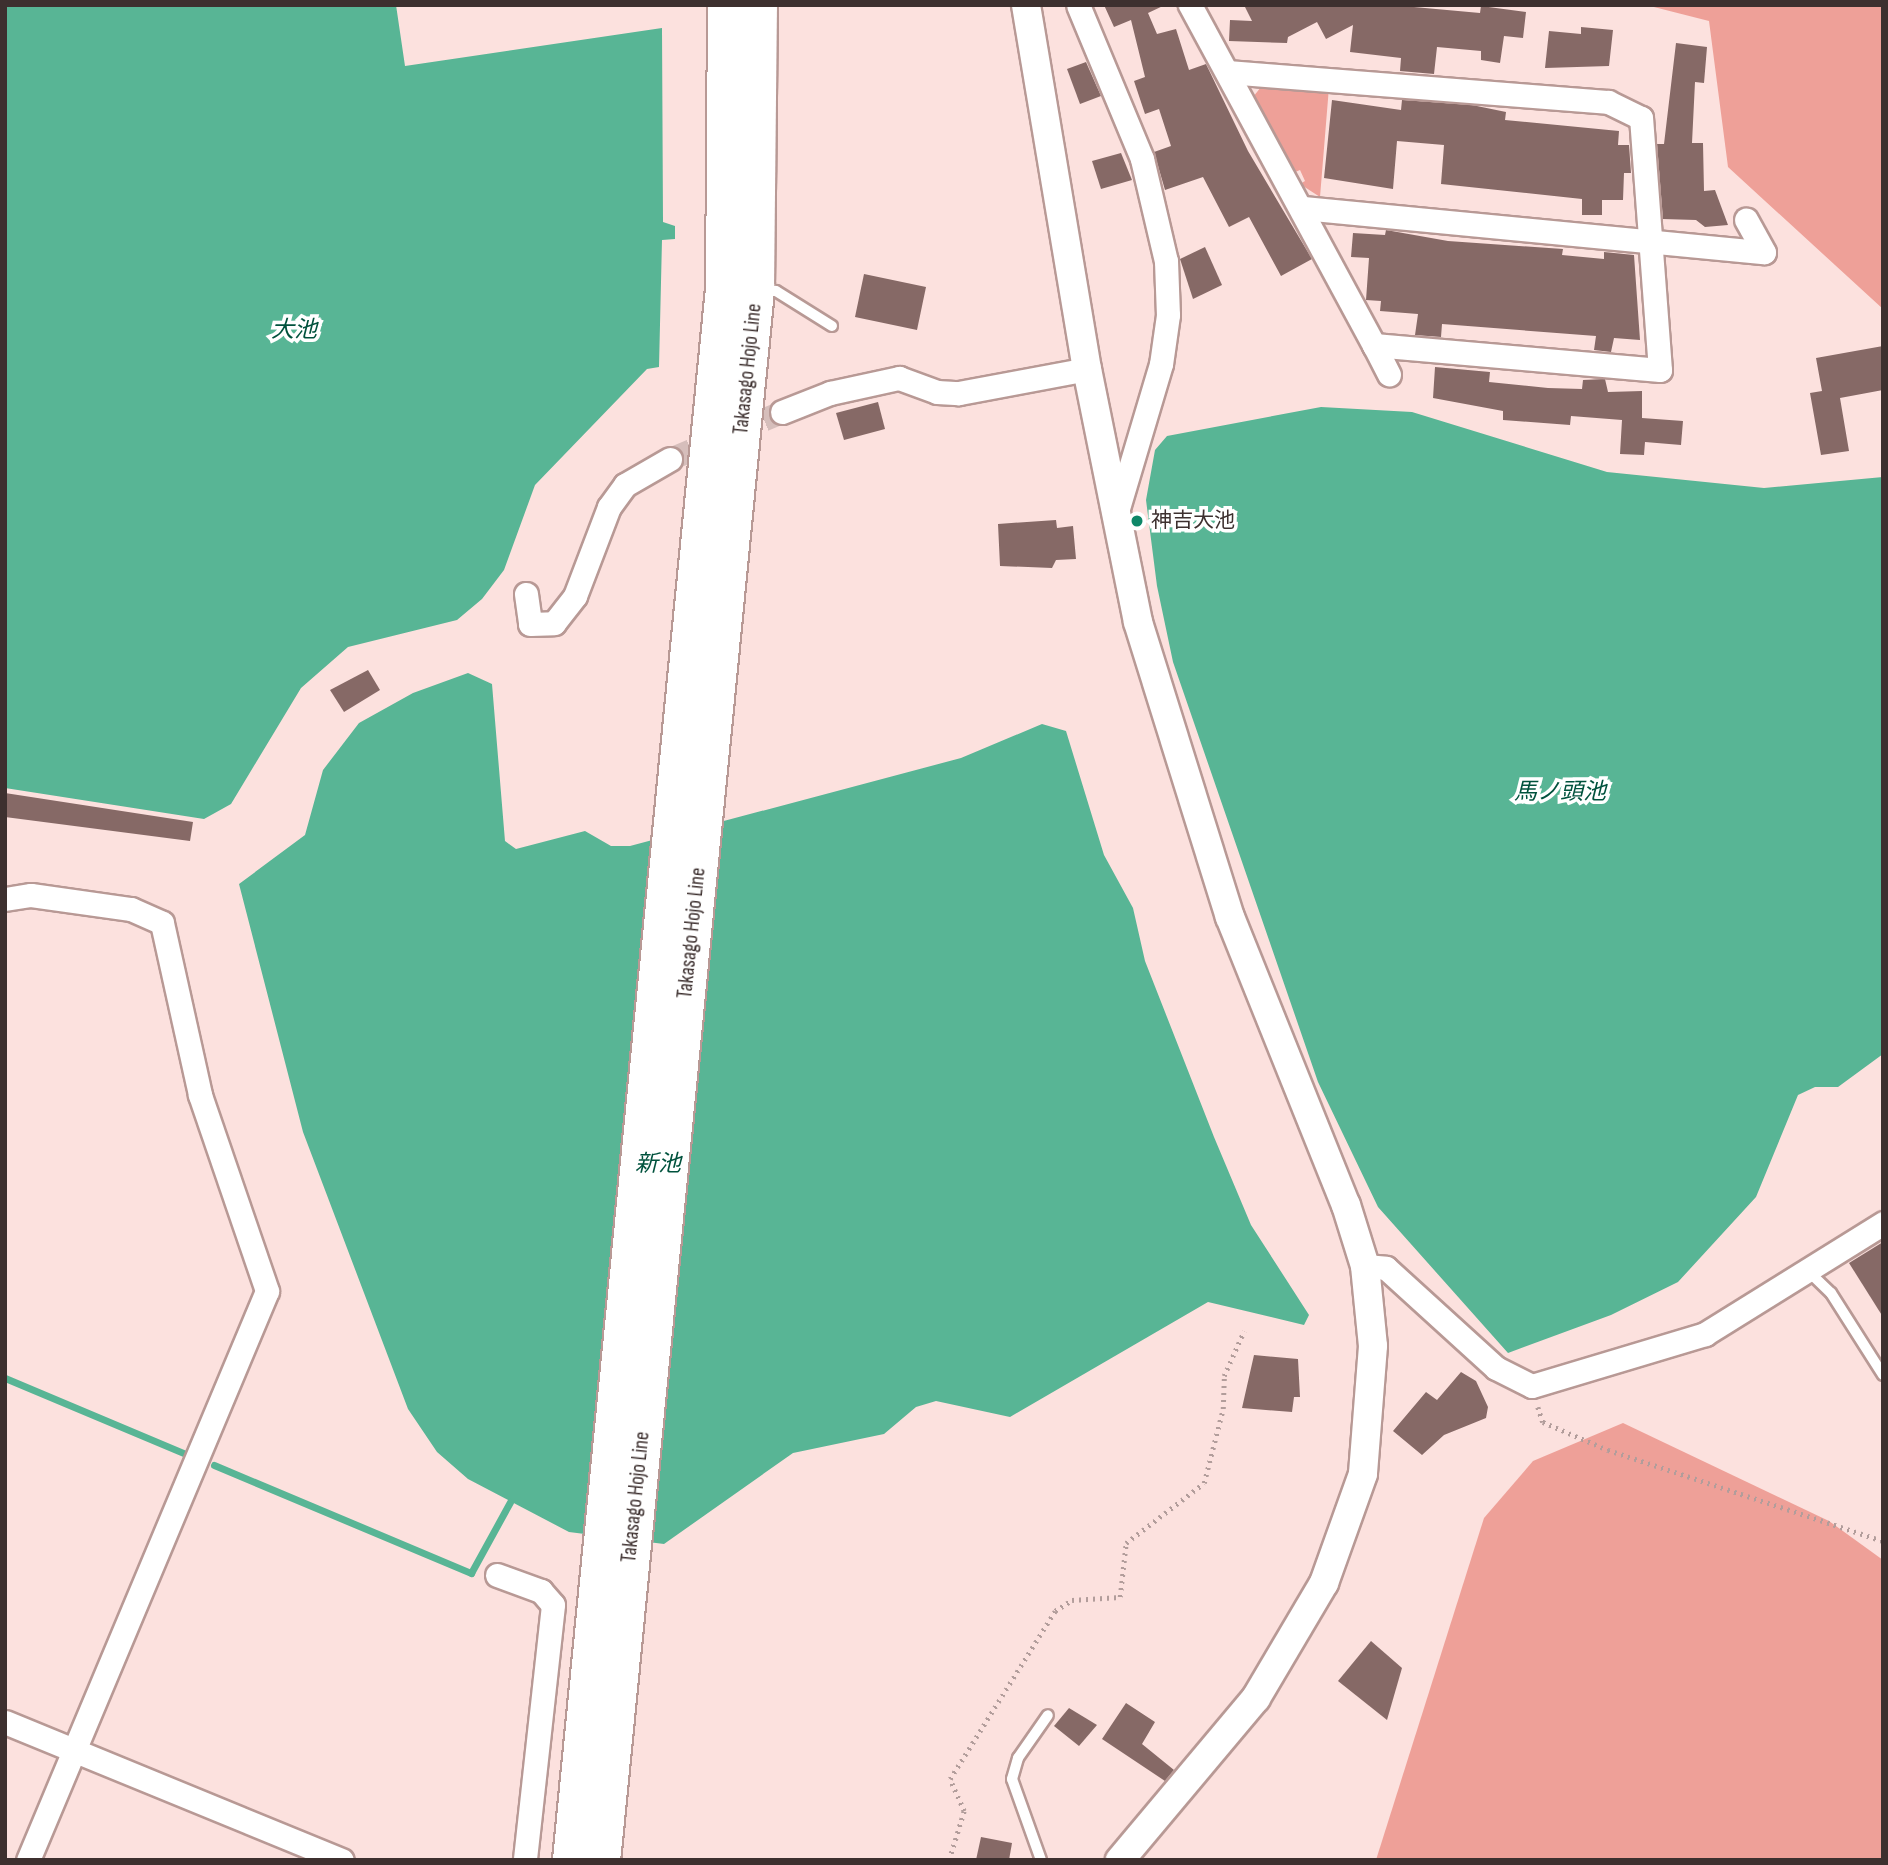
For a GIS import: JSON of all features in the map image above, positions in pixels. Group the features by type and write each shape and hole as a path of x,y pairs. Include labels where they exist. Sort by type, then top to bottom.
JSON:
{"main road":[{"name":"Takasago Hojo Line","path":"570,1860 613,1570 690,789 723,289 725,5"},
{"name":"Takasago Hojo Line","path":"690,789 756,288 760,5"},
{"name":"Takasago Hojo Line","path":"601,1860 613,1570"}],"street":[{"path":"1026,5 1087,369 1138,622 1230,917 1346,1205 1365,1266 1372,1406 1363,1474 1348,1527 1312,1605 1256,1698 1120,1860"},
{"path":"1078,5 1142,159 1166,261 1168,315 1161,364 1115,518"},
{"path":"1190,5 1303,208 1389,374"},
{"path":"1229,72 1608,103 1641,118 1660,370 1374,345"},
{"path":"1303,208 1764,252 1746,220"},
{"path":"782,412 830,393 899,378 937,392 960,393 1087,369"},
{"path":"526,594 530,624 554,623 575,596 608,507 625,485 670,459"},
{"path":"5,899 31,895 131,909 162,923 200,1095 267,1292 28,1860"},
{"path":"1365,1266 1386,1268 1496,1368 1532,1386 1705,1334 1883,1223"},
{"path":"497,1575 541,1591 552,1605 525,1860"},
{"path":"5,1722 342,1860"}],"lane":[{"path":"756,288 776,291 832,326"},
{"path":"1808,1270 1831,1293 1883,1375"},
{"path":"1041,1860 1012,1779 1018,1758 1048,1715"}],"path":[{"path":"949,1860 964,1811 950,1779 1055,1611 1072,1600 1120,1597 1126,1543 1203,1483 1223,1409 1224,1376 1244,1332"},
{"path":"1532,1386 1543,1422 1608,1450 1883,1542"}],"shaded area":[{"path":"1646,5 1883,5 1883,309 1728,167 1709,21"},
{"path":"1265,82 1329,87 1320,197 1300,184 1305,181 1300,170 1293,173 1253,97"},
{"path":"1623,1423 1829,1521 1883,1560 1883,1860 1376,1860 1484,1518 1533,1461"}],"water":[{"name":"大池","path":"5,5 396,5 405,66 662,28 663,222 675,226 675,239 662,240 659,367 647,369 535,485 504,570 482,599 457,620 348,647 301,688 231,804 204,819 5,788"},
{"name":"馬ノ頭池","path":"1321,407 1412,412 1607,472 1764,488 1883,477 1883,1054 1838,1087 1815,1087 1798,1095 1756,1197 1678,1282 1611,1315 1508,1353 1378,1207 1318,1082 1173,662 1157,586 1146,500 1155,450 1167,436"},
{"name":"新池","path":"468,673 492,684 505,841 516,849 585,831 611,846 630,846 961,758 1042,724 1066,731 1104,855 1133,908 1145,961 1214,1137 1251,1225 1309,1315 1304,1325 1208,1302 1010,1417 936,1401 916,1407 884,1434 793,1453 664,1544 569,1532 468,1479 437,1452 408,1409 303,1132 239,884 305,835 323,770 359,723 413,693"}],"building":[{"path":"1104,5 1165,5 1148,13 1157,34 1176,29 1189,70 1206,64 1248,151 1312,259 1281,276 1249,217 1229,227 1203,177 1165,190 1154,152 1171,146 1159,109 1145,114 1134,81 1145,77 1131,20 1114,27"},
{"path":"1244,5 1392,5 1480,13 1481,6 1526,12 1523,38 1504,36 1500,63 1481,60 1481,51 1437,47 1434,74 1400,71 1401,58 1350,52 1353,25 1326,39 1317,22 1288,37 1287,43 1229,41 1230,20 1252,21"},
{"path":"1581,27 1613,30 1609,66 1545,68 1549,31 1581,34"},
{"path":"1676,43 1707,47 1704,83 1695,82 1692,143 1703,143 1704,191 1715,190 1728,225 1705,227 1696,220 1663,219 1657,144 1664,144"},
{"path":"1086,62 1101,96 1080,104 1067,69"},
{"path":"1332,100 1401,110 1402,100 1472,105 1506,112 1505,120 1619,131 1618,145 1629,145 1631,173 1624,173 1623,200 1602,200 1602,215 1582,215 1582,199 1441,184 1444,145 1397,141 1393,189 1324,178"},
{"path":"1121,153 1132,180 1101,189 1092,161"},
{"path":"1386,230 1448,241 1563,249 1562,255 1604,259 1604,252 1634,255 1640,340 1614,338 1611,352 1594,350 1596,336 1442,324 1441,337 1415,335 1418,314 1380,311 1381,301 1366,300 1369,258 1351,257 1353,233 1385,235"},
{"path":"1205,247 1222,285 1193,299 1180,259"},
{"path":"864,274 926,287 917,330 855,317"},
{"path":"1883,346 1883,390 1840,398 1849,451 1821,455 1810,393 1822,391 1816,358"},
{"path":"1435,367 1490,372 1489,382 1548,388 1582,389 1583,380 1605,379 1608,392 1642,391 1642,418 1683,421 1681,445 1645,442 1644,455 1620,454 1622,420 1571,416 1570,425 1503,420 1503,411 1433,398"},
{"path":"878,402 885,429 844,440 836,413"},
{"path":"1056,520 1057,528 1073,526 1076,559 1056,560 1052,568 1000,566 998,524"},
{"path":"368,670 380,690 344,712 330,690"},
{"path":"5,793 193,822 190,841 5,817"},
{"path":"1883,1242 1883,1317 1849,1263"},
{"path":"1254,1355 1298,1359 1300,1397 1294,1397 1292,1412 1242,1408"},
{"path":"1461,1372 1476,1381 1488,1407 1486,1418 1444,1435 1422,1455 1393,1431 1426,1392 1437,1400"},
{"path":"1371,1641 1402,1668 1387,1720 1338,1681"},
{"path":"1126,1703 1155,1722 1142,1744 1174,1770 1165,1781 1102,1739"},
{"path":"1069,1708 1097,1725 1079,1746 1054,1726"},
{"path":"981,1837 1012,1843 1009,1860 976,1860"}],"waterway":[{"path":"5,1378 188,1455"},
{"path":"214,1465 471,1573 510,1502"}],"tunnel":[{"path":"670,459 782,412"}],"place":[{"name":"神吉大池","path":"1137,521"}]}
